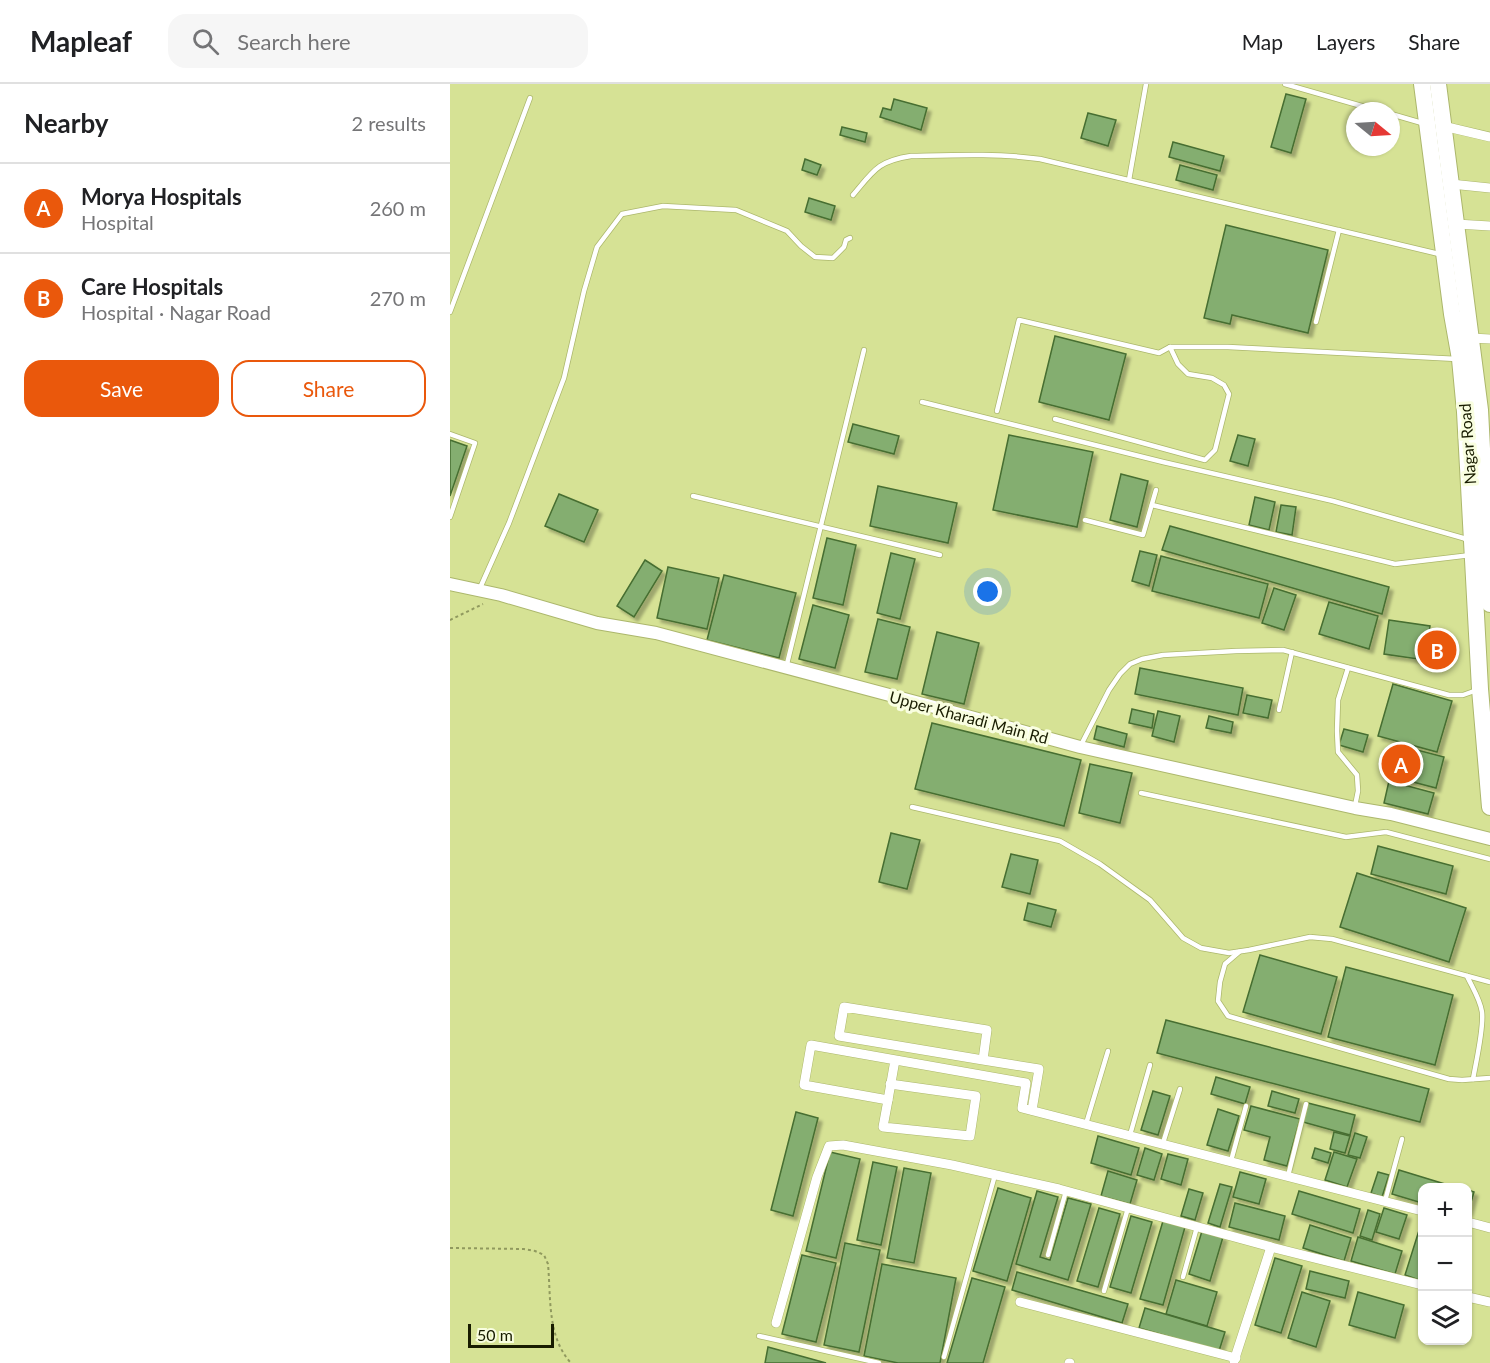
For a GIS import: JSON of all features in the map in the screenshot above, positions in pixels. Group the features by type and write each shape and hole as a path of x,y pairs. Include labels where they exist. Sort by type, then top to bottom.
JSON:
{"highway":[{"name":"Nagar Road","path":"1422,84 1451,184 1456,224 1460,359 1480,689 1490,807"},
{"name":"Nagar Road","path":"1438,84 1435,125 1445,256 1460,314 1471,338 1485,420 1490,604"}],"street":[{"path":"1435,125 1490,137"},
{"path":"1451,184 1490,188"},
{"path":"1456,224 1490,226"},
{"path":"1471,338 1490,339"},
{"name":"Upper Kharadi Main Rd","path":"450,584 501,595 597,623 656,633 1080,747 1391,814 1490,839"},
{"path":"982,1060 987,1030 844,1007 839,1036 982,1060 1039,1069 1032,1110"},
{"path":"888,1100 804,1085 811,1045 1026,1083 1022,1108 1418,1210"},
{"path":"890,1084 976,1096 970,1137 883,1126 890,1084 895,1060"},
{"path":"776,1323 817,1177 829,1146 843,1145 1066,1191 1418,1284"},
{"path":"1472,1223 1490,1228"},
{"path":"1020,1302 1234,1360 1271,1246"},
{"path":"1472,1298 1490,1302"}],"lane":[{"path":"1129,180 1146,84"},
{"path":"1285,84 1348,102"},
{"path":"450,312 530,98"},
{"path":"1400,116 1435,125"},
{"path":"854,195 874,169 897,158 1005,154 1040,159 1445,256"},
{"path":"479,591 509,523 564,378 584,291 597,247 622,214 663,206 736,210 787,231 815,257 833,258 850,238"},
{"path":"1316,322 1339,230"},
{"path":"997,411 1019,320 1159,353 1170,347 1238,348 1460,359"},
{"path":"1055,419 1205,460 1215,450 1229,394 1224,385 1212,378 1188,374 1178,364 1170,347"},
{"path":"786,668 864,350"},
{"path":"922,402 1163,462 1333,501 1463,537 1473,549 1395,564 1152,505"},
{"path":"450,434 475,443 450,516"},
{"path":"1085,520 1143,535 1156,490"},
{"path":"693,495 940,555"},
{"path":"1080,747 1109,690 1130,664 1143,659 1175,654 1282,650 1449,695 1480,689"},
{"path":"1279,710 1292,652"},
{"path":"1348,668 1338,700 1338,752 1357,775 1358,791 1355,808"},
{"path":"1141,793 1346,837 1386,832 1490,859"},
{"path":"912,807 1060,841 1100,864 1150,900 1183,938 1201,948 1229,953 1310,937 1332,939 1490,982"},
{"path":"1240,951 1225,964 1220,982 1218,1000 1228,1016 1449,1079 1490,1078"},
{"path":"1467,976 1482,1012 1482,1027 1473,1079"},
{"path":"1086,1124 1108,1050"},
{"path":"1130,1135 1150,1065"},
{"path":"1163,1143 1180,1089"},
{"path":"1288,1176 1306,1104"},
{"path":"1231,1161 1246,1106"},
{"path":"1385,1201 1402,1139"},
{"path":"944,1357 995,1175"},
{"path":"1048,1255 1066,1191"},
{"path":"1104,1291 1128,1208"},
{"path":"1183,1277 1197,1227"},
{"path":"759,1336 879,1363"}],"path":[{"path":"450,620 501,595"},
{"path":"450,1248 524,1249 544,1255 548,1264 553,1331 559,1347 571,1363"}],"building":[{"path":"1286,94 1306,99 1291,153 1271,147"},
{"path":"894,99 927,108 921,130 880,117 883,108 891,110"},
{"path":"1088,113 1116,120 1108,146 1081,138"},
{"path":"842,127 867,133 865,142 840,135"},
{"path":"1173,142 1224,156 1220,171 1169,157"},
{"path":"805,159 821,165 817,175 802,170"},
{"path":"1180,165 1217,175 1213,190 1176,180"},
{"path":"809,198 835,206 831,220 805,212"},
{"path":"1226,225 1328,250 1308,333 1232,315 1230,324 1204,318"},
{"path":"1055,336 1126,354 1109,420 1039,402"},
{"path":"853,424 899,436 894,454 848,442"},
{"path":"1009,435 1093,452 1077,527 993,510"},
{"path":"1238,435 1255,439 1248,466 1230,461"},
{"path":"450,440 467,446 450,496"},
{"path":"1121,474 1148,481 1137,527 1110,520"},
{"path":"878,486 957,503 948,543 870,526"},
{"path":"559,494 598,510 584,542 545,526"},
{"path":"1255,497 1275,502 1269,530 1249,525"},
{"path":"1281,505 1296,507 1292,535 1276,532"},
{"path":"1170,526 1389,587 1382,614 1162,550"},
{"path":"827,538 856,545 843,605 813,598"},
{"path":"1140,551 1157,555 1149,586 1132,581"},
{"path":"891,553 915,559 900,619 877,613"},
{"path":"1161,556 1268,584 1259,618 1152,591"},
{"path":"645,560 662,571 634,617 617,606"},
{"path":"668,567 719,578 707,629 657,618"},
{"path":"724,575 796,593 779,658 707,640"},
{"path":"1274,588 1296,595 1284,630 1262,623"},
{"path":"1329,602 1378,616 1369,649 1319,634"},
{"path":"813,605 849,615 835,668 799,659"},
{"path":"878,619 910,627 897,679 865,672"},
{"path":"1389,620 1430,626 1425,660 1384,654"},
{"path":"937,632 979,643 964,704 922,694"},
{"path":"1140,668 1243,688 1238,715 1135,694"},
{"path":"1393,684 1452,701 1437,752 1378,736"},
{"path":"1247,695 1272,700 1268,718 1243,713"},
{"path":"1132,709 1154,714 1152,728 1129,723"},
{"path":"1158,711 1180,716 1174,742 1152,736"},
{"path":"1209,716 1233,722 1231,733 1206,728"},
{"path":"932,723 1081,760 1064,826 915,789"},
{"path":"1097,726 1127,734 1124,747 1094,739"},
{"path":"1344,729 1368,735 1363,752 1339,745"},
{"path":"1398,745 1444,757 1436,788 1390,776"},
{"path":"1090,764 1132,773 1120,823 1079,813"},
{"path":"1389,781 1434,793 1428,814 1384,803"},
{"path":"891,833 920,840 907,889 879,882"},
{"path":"1378,846 1453,866 1446,894 1371,874"},
{"path":"1011,854 1038,860 1030,894 1002,887"},
{"path":"1357,873 1466,908 1449,962 1340,927"},
{"path":"1028,903 1056,910 1051,927 1024,920"},
{"path":"1260,955 1337,977 1321,1034 1243,1012"},
{"path":"1346,967 1453,995 1435,1065 1328,1037"},
{"path":"1166,1020 1429,1089 1420,1122 1157,1053"},
{"path":"1216,1077 1250,1087 1245,1104 1211,1094"},
{"path":"1153,1091 1170,1096 1158,1135 1141,1130"},
{"path":"1272,1091 1299,1099 1295,1113 1268,1106"},
{"path":"1308,1103 1355,1115 1350,1135 1303,1122"},
{"path":"1251,1106 1300,1119 1287,1166 1264,1160 1270,1137 1244,1130"},
{"path":"1218,1109 1239,1116 1228,1151 1207,1145"},
{"path":"796,1112 818,1118 793,1216 771,1210"},
{"path":"1334,1132 1350,1136 1345,1153 1330,1149"},
{"path":"1355,1133 1367,1137 1360,1158 1348,1155"},
{"path":"1098,1136 1139,1148 1131,1175 1091,1163"},
{"path":"1145,1148 1162,1154 1154,1180 1137,1175"},
{"path":"1315,1148 1331,1153 1328,1163 1312,1158"},
{"path":"830,1152 860,1159 836,1258 806,1251"},
{"path":"1334,1152 1357,1159 1347,1187 1325,1180"},
{"path":"1168,1154 1188,1159 1181,1185 1161,1179"},
{"path":"873,1162 897,1167 881,1245 857,1240"},
{"path":"904,1168 931,1173 914,1263 887,1258"},
{"path":"1399,1170 1442,1183 1418,1183 1418,1202 1392,1194"},
{"path":"1108,1171 1137,1180 1130,1204 1101,1196"},
{"path":"1240,1172 1266,1179 1259,1204 1233,1197"},
{"path":"1378,1172 1389,1175 1382,1197 1371,1193"},
{"path":"1220,1184 1232,1187 1220,1227 1208,1223"},
{"path":"998,1188 1031,1198 1007,1281 973,1271"},
{"path":"1189,1189 1203,1193 1195,1220 1181,1216"},
{"path":"1037,1191 1058,1197 1040,1257 1050,1260 1068,1198 1091,1204 1068,1280 1016,1264"},
{"path":"1299,1191 1360,1209 1353,1233 1292,1214"},
{"path":"1235,1203 1285,1216 1279,1240 1229,1227"},
{"path":"1099,1208 1120,1214 1098,1287 1077,1281"},
{"path":"1384,1208 1407,1215 1399,1239 1376,1232"},
{"path":"1368,1210 1380,1214 1372,1240 1360,1236"},
{"path":"1131,1216 1152,1222 1131,1293 1110,1287"},
{"path":"1163,1221 1185,1227 1163,1305 1140,1299"},
{"path":"1310,1225 1351,1238 1344,1261 1303,1248"},
{"path":"1202,1231 1223,1237 1210,1281 1189,1274"},
{"path":"1418,1234 1418,1280 1405,1275"},
{"path":"1358,1237 1402,1251 1395,1274 1351,1261"},
{"path":"845,1243 880,1250 859,1352 824,1345"},
{"path":"802,1255 836,1263 816,1342 782,1334"},
{"path":"1275,1258 1302,1266 1281,1333 1255,1325"},
{"path":"882,1264 956,1278 940,1363 898,1363 864,1356"},
{"path":"1310,1271 1349,1281 1345,1298 1306,1289"},
{"path":"1017,1272 1128,1304 1122,1323 1012,1290"},
{"path":"972,1278 1005,1287 983,1363 947,1363"},
{"path":"1176,1280 1217,1292 1207,1326 1166,1314"},
{"path":"1302,1292 1330,1301 1316,1347 1288,1338"},
{"path":"1358,1292 1404,1305 1395,1338 1349,1325"},
{"path":"1145,1308 1225,1332 1219,1351 1139,1328"},
{"path":"768,1347 826,1363 765,1363"}],"place":[{"name":"Care Hospitals","path":"1437,650"},
{"name":"Morya Hospitals","path":"1401,764"}]}
